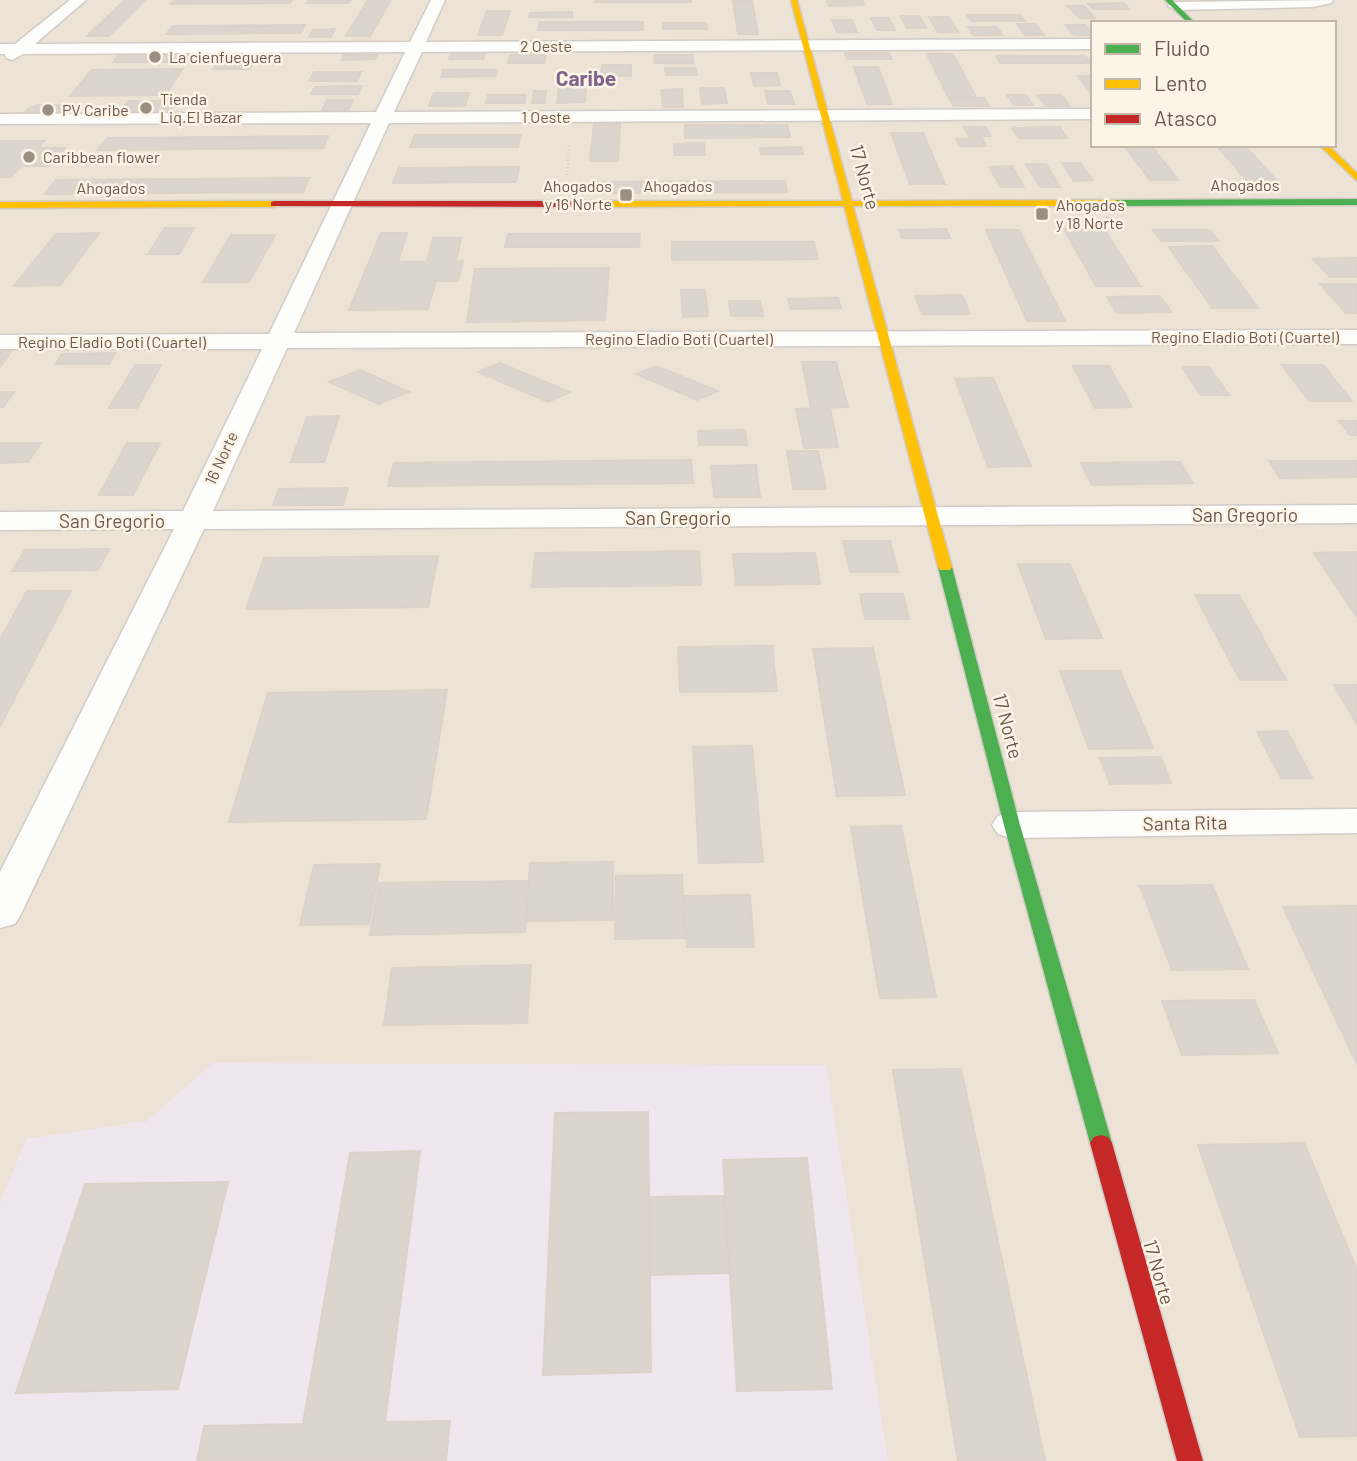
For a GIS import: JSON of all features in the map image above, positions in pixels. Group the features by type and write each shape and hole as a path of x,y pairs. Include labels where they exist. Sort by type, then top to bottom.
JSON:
{"main road":[{"name":"17 Norte","path":"794,0 886,339 1012,824 1190,1461"},
{"path":"1171,3 1190,21"},
{"path":"1325,147 1357,178"},
{"name":"Ahogados","path":"0,205 338,210 1357,202"},
{"name":"Ahogados","path":"0,216 565,204 1357,213"}],"street":[{"path":"0,65 79,0"},
{"name":"16 Norte","path":"0,914 193,521 275,341 438,0"},
{"path":"1171,3 1313,3 1326,0"},
{"name":"2 Oeste","path":"0,49 1091,44"},
{"name":"1 Oeste","path":"0,119 1091,114"},
{"name":"Regino Eladio Boti (Cuartel)","path":"0,342 1357,337"},
{"name":"San Gregorio","path":"0,521 1357,514"},
{"name":"Santa Rita","path":"1012,824 1357,821"}],"path":[{"path":"565,204 570,117"}],"shaded area":[{"name":"Caribe","path":"0,0 1357,0 1357,1461 0,1461"},
{"path":"213,1063 826,1065 888,1461 0,1461 0,1203 26,1139 147,1121"}],"building":[{"path":"125,0 145,0 109,36 87,36"},
{"path":"175,0 292,0 290,3 171,4"},
{"path":"310,0 351,0 349,3 307,3"},
{"path":"368,0 391,0 370,36 346,36"},
{"path":"691,0 691,2 595,2"},
{"path":"827,0 862,0 864,5 829,6"},
{"path":"733,1 752,1 758,34 738,34"},
{"path":"1123,3 1129,9 1093,9 1088,4"},
{"path":"1068,6 1084,6 1095,18 1079,18"},
{"path":"487,11 510,11 502,35 478,35"},
{"path":"572,12 572,17 529,17 530,13"},
{"path":"967,15 1020,15 1025,21 971,21"},
{"path":"900,16 919,16 926,28 907,28"},
{"path":"929,17 948,17 958,32 938,32"},
{"path":"871,18 889,18 895,30 877,30"},
{"path":"832,20 852,20 857,32 837,32"},
{"path":"540,22 643,22 643,30 538,30"},
{"path":"663,23 706,23 707,29 663,29"},
{"path":"1017,24 1035,24 1044,35 1025,35"},
{"path":"305,25 301,33 166,34 173,26"},
{"path":"1065,25 1085,25 1091,32 1091,35 1074,35"},
{"path":"968,27 996,27 1003,35 973,35"},
{"path":"335,29 331,37 309,37 313,30"},
{"path":"485,51 483,59 449,59 452,52"},
{"path":"226,52 261,52 250,69 213,69"},
{"path":"121,53 205,53 197,62 113,62"},
{"path":"845,53 889,53 892,59 847,59"},
{"path":"927,54 953,54 976,97 948,97"},
{"path":"344,55 377,55 375,59 342,60"},
{"path":"510,55 546,55 544,63 508,63"},
{"path":"654,55 692,55 693,63 655,63"},
{"path":"996,56 1085,56 1091,63 1000,63"},
{"path":"602,65 631,65 631,76 601,76"},
{"path":"854,67 878,67 892,104 867,104"},
{"path":"665,68 696,68 697,75 666,75"},
{"path":"183,69 165,95 70,96 92,70"},
{"path":"443,70 497,70 495,76 441,77"},
{"path":"314,72 361,72 357,81 309,81"},
{"path":"751,73 777,73 780,85 754,86"},
{"path":"1078,76 1091,76 1091,93"},
{"path":"362,86 358,94 311,94 315,87"},
{"path":"559,87 586,87 585,102 557,103"},
{"path":"700,88 724,88 727,103 702,104"},
{"path":"682,89 683,107 663,107 661,90"},
{"path":"534,91 546,91 545,103 532,103"},
{"path":"765,91 790,91 794,104 768,104"},
{"path":"434,93 469,93 465,106 429,106"},
{"path":"488,95 526,95 525,103 486,103"},
{"path":"1007,95 1026,95 1033,105 1014,105"},
{"path":"1037,95 1061,95 1070,106 1046,106"},
{"path":"984,98 989,106 954,106 949,99"},
{"path":"327,100 353,100 348,110 322,110"},
{"path":"128,101 177,101 166,115 116,115"},
{"path":"38,105 73,105 64,115 21,116 29,108"},
{"path":"594,124 620,124 618,161 590,161"},
{"path":"685,125 787,125 790,137 685,138"},
{"path":"964,127 986,127 991,136 969,136"},
{"path":"1060,127 1067,138 1019,138 1012,128"},
{"path":"891,133 923,133 945,184 910,184"},
{"path":"415,135 521,135 518,147 410,147"},
{"path":"328,136 323,148 97,150 108,138"},
{"path":"982,138 986,146 960,146 956,139"},
{"name":"Caribbean flower","path":"0,141 44,141 38,148 65,148 49,166 21,166 11,177 0,177"},
{"path":"704,143 705,155 675,155 674,144"},
{"path":"801,147 803,154 761,154 760,148"},
{"path":"1125,147 1153,147 1178,180 1150,180"},
{"path":"1218,147 1246,147 1279,183 1249,183"},
{"path":"1062,163 1080,163 1093,180 1074,181"},
{"path":"1026,164 1046,164 1060,187 1040,187"},
{"path":"1012,166 1024,187 1001,187 989,167"},
{"path":"519,167 516,182 393,183 399,168"},
{"path":"309,178 303,192 45,194 56,180"},
{"path":"785,181 787,192 590,193 591,182"},
{"path":"165,228 194,228 179,254 148,254"},
{"path":"946,229 950,238 902,238 899,230"},
{"path":"1064,229 1104,229 1140,286 1096,286"},
{"path":"986,230 1019,230 1065,321 1027,321"},
{"path":"1153,230 1210,230 1219,241 1161,241"},
{"path":"99,233 60,285 14,286 56,234"},
{"path":"381,233 407,233 398,262 427,262 433,238 461,238 456,262 463,261 458,281 436,281 428,309 349,310"},
{"path":"508,234 640,234 639,247 505,247"},
{"path":"231,235 275,235 249,282 203,282"},
{"path":"672,242 814,242 818,259 672,260"},
{"path":"1212,246 1258,308 1212,308 1169,247"},
{"path":"1357,258 1357,277 1330,277 1313,259"},
{"path":"609,268 605,320 467,322 475,269"},
{"path":"1320,284 1357,284 1357,313 1346,313"},
{"path":"681,290 705,290 708,316 683,317"},
{"path":"962,295 970,314 922,314 915,296"},
{"path":"1160,296 1171,312 1117,313 1107,297"},
{"path":"838,298 841,308 791,309 788,299"},
{"path":"729,301 760,301 763,316 731,316"},
{"path":"0,349 13,349 0,367"},
{"path":"115,353 109,364 56,364 62,354"},
{"path":"802,362 836,362 848,407 811,408"},
{"path":"500,363 570,392 548,402 478,372"},
{"path":"135,365 161,365 137,408 109,408"},
{"path":"1282,365 1323,365 1352,401 1309,401"},
{"path":"656,366 718,391 697,400 636,374"},
{"path":"1073,366 1109,366 1132,407 1095,408"},
{"path":"1182,367 1209,367 1229,395 1201,395"},
{"path":"360,370 409,392 379,404 329,382"},
{"path":"993,378 1031,466 988,467 955,379"},
{"path":"0,392 14,392 3,407 0,407"},
{"path":"830,408 838,447 804,448 796,409"},
{"path":"339,416 324,462 291,462 307,417"},
{"path":"1339,421 1357,421 1357,435 1350,435"},
{"path":"745,430 747,445 699,445 698,431"},
{"path":"0,443 41,443 28,462 0,463"},
{"path":"127,443 160,443 133,495 99,495"},
{"path":"787,451 818,451 826,489 793,489"},
{"path":"691,460 693,483 388,486 394,463"},
{"path":"1269,461 1357,461 1357,477 1280,478"},
{"path":"1180,462 1193,483 1092,485 1081,463"},
{"path":"756,465 760,497 714,497 711,466"},
{"path":"348,488 343,505 273,505 279,489"},
{"path":"843,541 890,541 898,572 850,572"},
{"path":"109,549 98,570 12,571 25,550"},
{"path":"699,551 701,585 532,587 535,553"},
{"path":"1357,552 1357,617 1314,553"},
{"path":"815,553 820,584 736,585 733,554"},
{"path":"438,556 428,607 246,609 264,558"},
{"path":"1018,564 1070,564 1102,638 1046,639"},
{"path":"27,591 71,591 0,726 0,640"},
{"path":"860,594 903,594 909,619 865,619"},
{"path":"1195,595 1239,595 1286,680 1240,680"},
{"path":"772,646 777,691 680,692 678,647"},
{"path":"873,648 905,795 837,796 813,649"},
{"path":"1060,671 1120,671 1153,748 1089,749"},
{"path":"1334,685 1357,685 1357,724"},
{"path":"447,690 426,819 229,822 268,693"},
{"path":"1287,731 1312,778 1281,778 1257,732"},
{"path":"752,746 763,862 699,863 693,747"},
{"path":"1161,757 1171,783 1110,784 1100,758"},
{"path":"901,826 936,997 880,998 851,827"},
{"path":"613,862 613,920 526,921 530,863"},
{"path":"380,864 369,924 300,925 314,865"},
{"path":"682,875 685,938 615,939 616,876"},
{"path":"529,881 525,932 370,935 379,883"},
{"path":"1212,885 1248,969 1172,970 1140,886"},
{"path":"750,895 754,947 687,947 685,896"},
{"path":"1283,907 1357,908 1357,1064"},
{"path":"531,965 527,1023 384,1025 392,968"},
{"path":"1254,1000 1278,1053 1182,1055 1162,1001"},
{"path":"961,1069 1045,1461 958,1461 893,1070"},
{"path":"648,1112 651,1372 543,1375 555,1113"},
{"path":"1304,1143 1357,1270 1357,1436 1300,1437 1198,1145"},
{"path":"420,1151 385,1422 450,1421 446,1461 197,1461 204,1426 303,1424 350,1153"},
{"path":"807,1158 832,1389 737,1391 723,1160"},
{"path":"228,1182 178,1389 16,1393 85,1184"},
{"path":"724,1196 729,1273 650,1275 650,1197"}],"traffic: fast":[{"path":"1168,0 1190,21"},
{"path":"1116,203 1357,202"},
{"path":"945,567 1012,825 1101,1143"}],"traffic: slow":[{"path":"794,0 945,567"},
{"path":"1325,147 1357,178"},
{"path":"584,204 1116,203"},
{"path":"0,205 274,204"}],"traffic: jam":[{"path":"274,204 584,204"},
{"path":"1101,1143 1190,1461"}],"place":[{"name":"La cienfueguera","path":"155,57"},
{"name":"Tienda Liq.El Bazar","path":"146,108"},
{"name":"PV Caribe","path":"48,110"},
{"name":"Caribbean flower","path":"29,157"},
{"name":"Ahogados y 16 Norte","path":"626,195"},
{"name":"Ahogados y 18 Norte","path":"1042,214"}],"district":[{"name":"Caribe","path":"586,79"}]}
